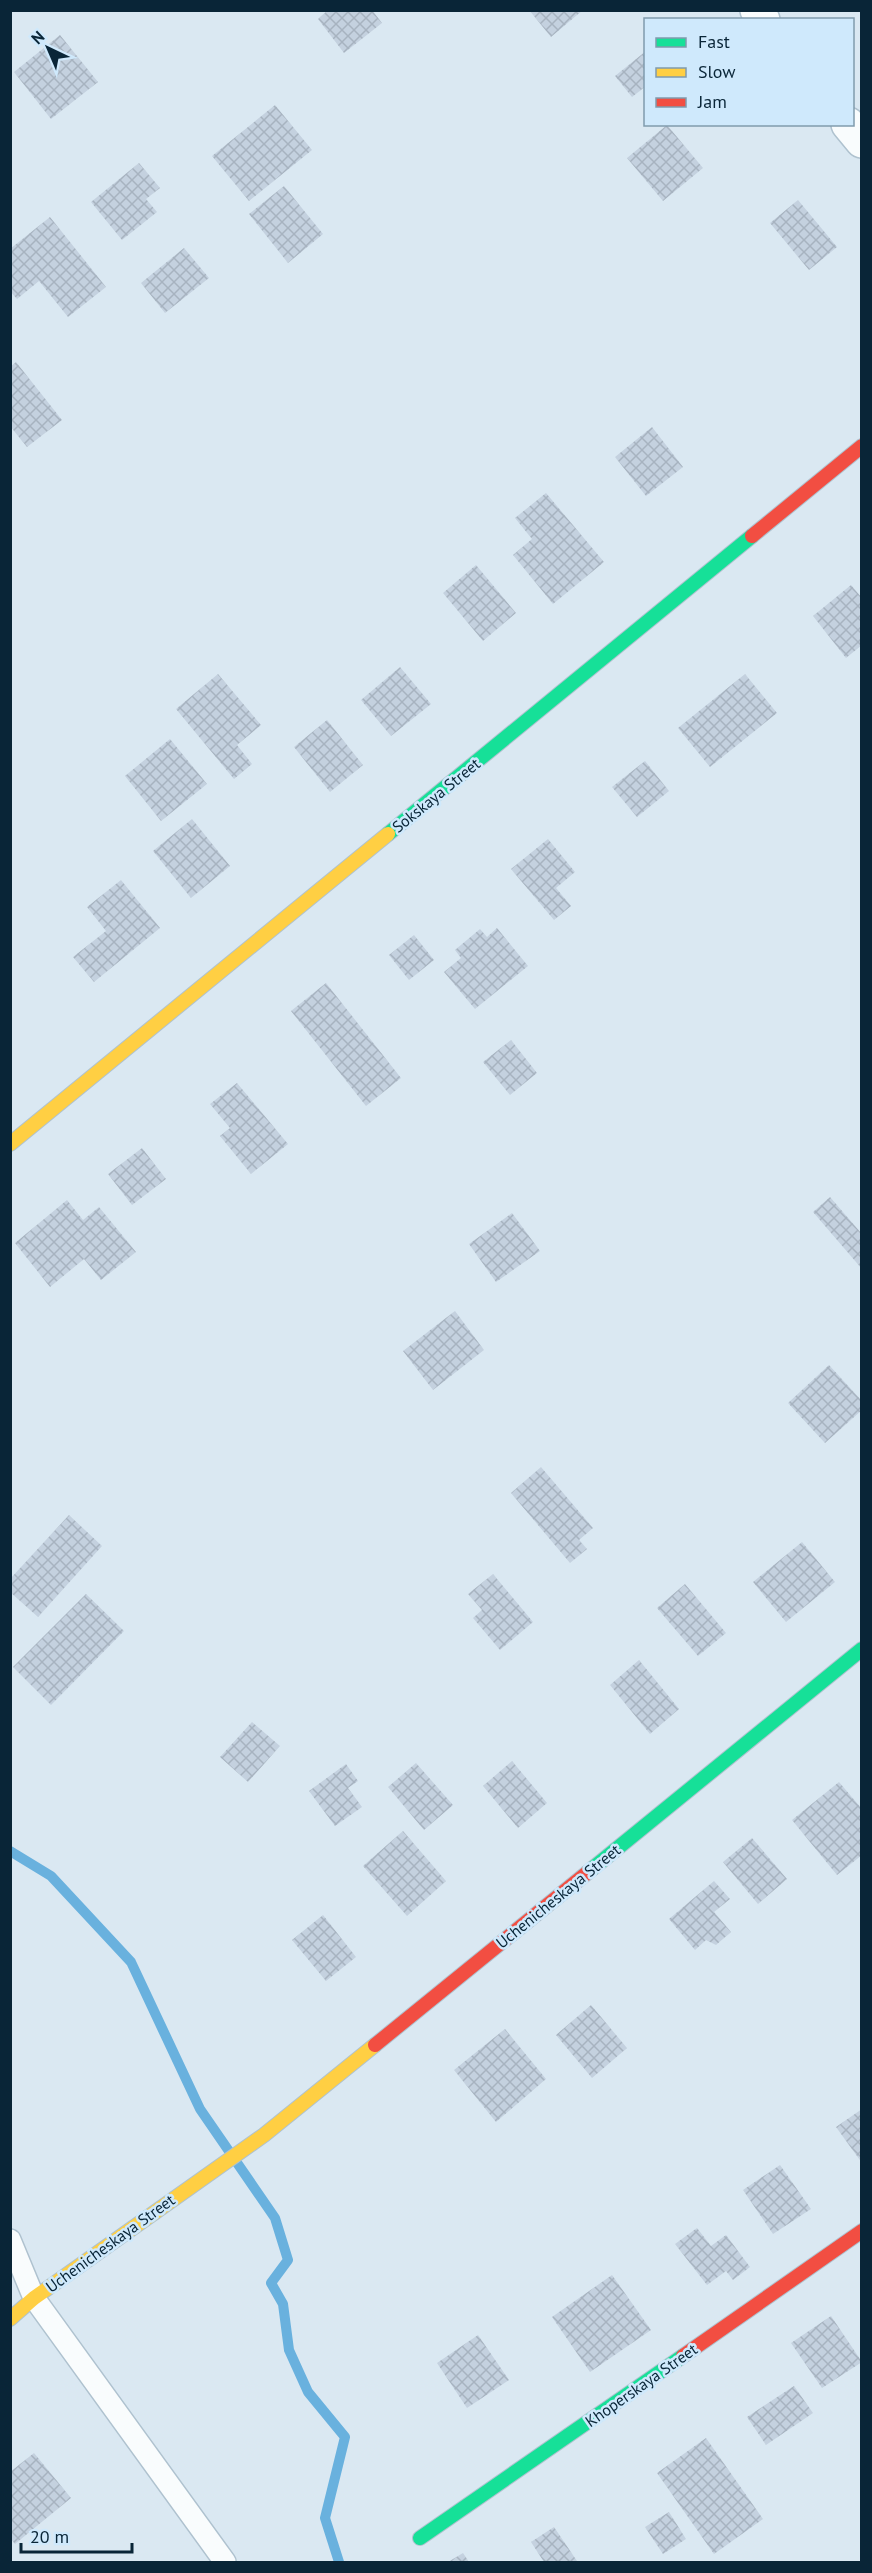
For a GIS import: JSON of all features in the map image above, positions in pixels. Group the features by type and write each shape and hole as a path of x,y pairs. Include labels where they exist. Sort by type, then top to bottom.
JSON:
{"street":[{"path":"850,126 861,141"},
{"name":"Sokskaya Street","path":"10,1144 857,458"},
{"name":"Uchenicheskaya Street","path":"10,2319 34,2298 253,2142 861,1649"},
{"name":"Khoperskaya Street","path":"420,2538 861,2231"}],"lane":[{"path":"10,2240 34,2298 225,2562"}],"building":[{"path":"328,10 372,10 382,23 344,53 318,19"},
{"path":"529,10 583,10 551,37"},
{"path":"60,35 98,82 51,119 14,72"},
{"path":"644,53 644,88 632,97 615,76"},
{"path":"275,105 312,150 249,201 212,156"},
{"path":"668,126 703,168 663,201 627,158"},
{"path":"139,163 160,188 146,199 157,212 122,240 91,202"},
{"path":"284,186 323,234 288,263 249,214"},
{"path":"798,200 837,247 809,270 770,223"},
{"path":"50,217 106,287 68,317 39,281 17,299 10,291 10,249"},
{"path":"184,248 209,278 165,313 141,283"},
{"path":"16,362 62,420 27,447 10,426 10,367"},
{"path":"652,427 683,467 646,496 615,457"},
{"path":"546,493 604,562 553,604 513,555 532,539 515,518"},
{"path":"476,565 516,613 483,641 443,593"},
{"path":"851,585 862,598 862,645 846,658 813,616"},
{"path":"400,667 431,704 391,736 361,700"},
{"path":"218,674 261,725 237,745 252,764 234,779 176,709"},
{"path":"745,674 777,713 710,767 678,728"},
{"path":"327,720 363,765 330,792 294,747"},
{"path":"170,739 207,784 161,821 125,776"},
{"path":"645,761 669,791 637,817 612,787"},
{"path":"192,819 230,866 191,898 153,851"},
{"path":"548,839 575,872 556,888 571,906 554,920 511,869"},
{"path":"121,880 160,928 94,982 73,957 106,931 87,907"},
{"path":"497,928 528,966 475,1009 444,972 461,958 455,950 480,929 487,937"},
{"path":"414,935 434,960 409,980 389,955"},
{"path":"326,983 401,1078 366,1106 291,1011"},
{"path":"511,1040 537,1073 510,1095 483,1062"},
{"path":"237,1083 288,1144 251,1174 220,1136 230,1128 210,1104"},
{"path":"142,1148 166,1179 132,1205 108,1174"},
{"path":"830,1197 862,1234 862,1269 813,1212"},
{"path":"67,1200 83,1220 99,1207 136,1252 101,1280 84,1259 50,1287 15,1243"},
{"path":"512,1213 540,1251 496,1282 469,1244"},
{"path":"455,1311 484,1350 433,1390 403,1351"},
{"path":"829,1365 862,1401 862,1410 825,1443 788,1403"},
{"path":"541,1467 593,1528 579,1540 587,1549 570,1563 511,1493"},
{"path":"69,1515 102,1546 38,1617 10,1592 10,1579"},
{"path":"802,1542 835,1582 786,1622 753,1582"},
{"path":"493,1574 533,1622 500,1650 473,1618 482,1610 468,1594"},
{"path":"685,1584 726,1633 698,1656 657,1608"},
{"path":"86,1594 124,1631 51,1705 13,1667"},
{"path":"639,1660 679,1709 650,1734 610,1685"},
{"path":"252,1722 280,1746 248,1782 220,1757"},
{"path":"512,1761 547,1803 518,1828 483,1786"},
{"path":"416,1763 453,1805 424,1830 388,1787"},
{"path":"346,1764 358,1781 348,1788 362,1807 335,1826 309,1791"},
{"path":"839,1782 862,1809 862,1855 837,1875 792,1820"},
{"path":"403,1831 446,1881 407,1916 363,1866"},
{"path":"752,1838 787,1879 758,1904 723,1862"},
{"path":"714,1881 730,1899 714,1912 731,1932 716,1945 706,1940 695,1950 669,1919"},
{"path":"323,1915 356,1957 326,1981 292,1940"},
{"path":"591,2005 627,2048 592,2078 556,2035"},
{"path":"505,2029 546,2079 496,2122 454,2070"},
{"path":"862,2109 862,2163 836,2127"},
{"path":"780,2165 811,2209 773,2234 743,2190"},
{"path":"697,2228 711,2246 726,2235 750,2267 733,2280 726,2271 707,2285 675,2244"},
{"path":"612,2275 651,2330 590,2372 552,2317"},
{"path":"831,2316 862,2362 822,2388 791,2343"},
{"path":"478,2335 509,2380 467,2408 437,2363"},
{"path":"794,2386 813,2413 766,2445 747,2417"},
{"path":"706,2438 763,2519 714,2554 657,2473"},
{"path":"34,2453 71,2498 15,2544 10,2538 10,2472"},
{"path":"669,2512 686,2539 663,2554 645,2527"},
{"path":"554,2527 577,2561 544,2562 531,2542"},
{"path":"463,2553 469,2562 448,2562"}],"waterway":[{"path":"10,1851 51,1876 131,1962 200,2109 275,2218 288,2260 271,2283 283,2304 289,2350 308,2392 345,2437 325,2518 339,2562"}],"traffic: fast":[{"path":"388,834 752,536"},
{"path":"587,1873 862,1649"},
{"path":"420,2538 683,2356"}],"traffic: slow":[{"path":"10,1144 388,834"},
{"path":"10,2319 34,2298 264,2135 375,2045"}],"traffic: jam":[{"path":"752,536 862,446"},
{"path":"375,2045 587,1873"},
{"path":"683,2356 862,2231"}]}
